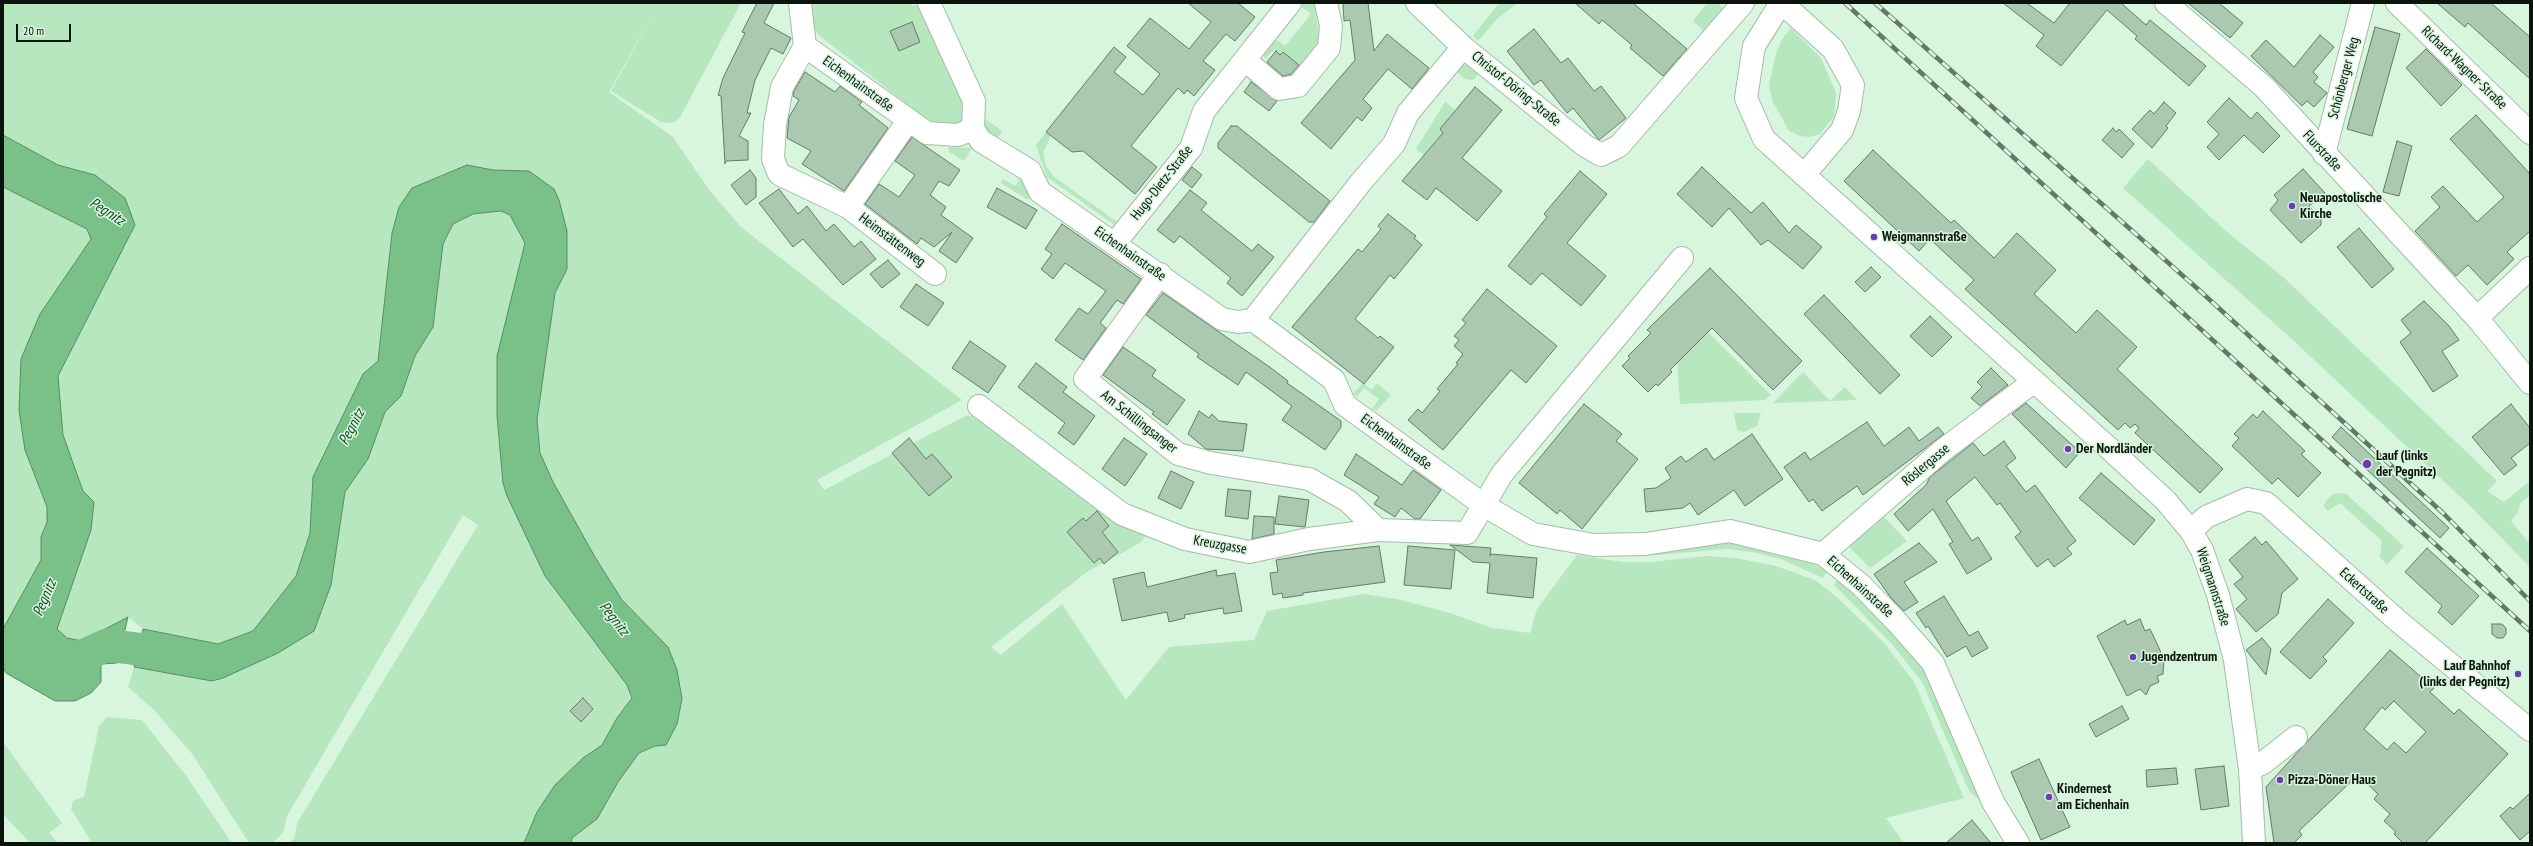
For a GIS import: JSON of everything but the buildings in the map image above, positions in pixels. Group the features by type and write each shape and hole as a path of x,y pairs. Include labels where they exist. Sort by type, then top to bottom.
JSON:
{"street":[{"path":"800,3 805,46"},
{"path":"929,3 974,101 973,129"},
{"name":"Hugo-Dietz-Straße","path":"1115,243 1191,148 1204,111 1290,3"},
{"path":"1245,60 1279,89 1298,86 1329,48 1331,26 1326,3"},
{"path":"1417,3 1463,47"},
{"name":"Christof-Döring-Straße","path":"1253,320 1361,182 1394,144 1408,113 1463,47 1584,145 1601,155 1619,146 1743,3"},
{"path":"1782,3 1833,49 1853,85 1849,111 1842,130 1804,175"},
{"name":"Weigmannstraße","path":"1782,3 1754,46 1746,98 1764,139 2166,501 2191,531 2202,550 2213,582 2235,660 2250,769 2254,843"},
{"name":"Flurstraße","path":"2166,3 2264,87 2324,154 2477,318 2530,383"},
{"name":"Schönberger Weg","path":"2324,154 2363,3"},
{"name":"Richard-Wagner-Straße","path":"2397,3 2530,133"},
{"name":"Eichenhainstraße","path":"805,46 908,121 927,133 958,135 973,129 981,141 1030,171 1040,192 1160,274 1222,319 1238,322 1253,320 1334,380 1345,405 1485,506 1533,534 1594,545 1645,544 1730,531 1823,554 1881,606 1932,663 1993,802 2018,843"},
{"name":"Heimstättenweg","path":"805,46 782,87 774,125 773,159 778,174 848,207 935,274"},
{"name":"Heimstättenweg","path":"848,207 908,121"},
{"path":"1485,506 1502,474 1682,258"},
{"path":"2477,318 2530,268"},
{"name":"Am Schillingsanger","path":"1160,274 1085,379 1178,454 1212,463 1309,479 1348,501 1378,530"},
{"name":"Röslergasse","path":"1823,554 1943,450 2033,382"},
{"name":"Kreuzgasse","path":"979,406 1122,514 1184,539 1249,552 1309,539 1378,530 1467,533 1485,506"},
{"name":"Eckertstraße","path":"2191,531 2206,517 2247,499 2266,503 2398,621 2530,730"},
{"path":"2250,769 2263,763 2296,737"}],"shaded area":[{"path":"3,3 741,3 679,119 672,123 661,122 611,91 657,7 609,92 673,137 710,191 741,227 962,400 817,480 824,490 965,416 982,415 1151,530 1140,543 1087,572 991,647 1001,655 1062,604 1126,700 1169,647 1254,640 1267,611 1364,594 1397,599 1450,613 1492,628 1530,633 1537,609 1577,555 1623,562 1652,562 1706,556 1736,558 1776,566 1815,580 1839,599 1885,644 1914,682 1964,798 1886,818 1904,843 571,843 572,838 597,819 618,782 639,753 655,746 668,647 622,600 595,557 553,482 540,453 537,420 555,293 567,269 529,171 493,170 467,165 412,188 399,207 392,233 378,361 363,374 313,477 310,533 296,576 253,631 218,644 143,629 128,617 82,641 67,638 56,629 94,502 83,491 63,435 56,378 135,225 95,175 58,165 3,135"},
{"path":"806,3 910,3 912,6 920,4 965,103 966,117 961,126 936,127 820,36 811,25"},
{"path":"1302,3 1313,3 1315,6 1320,45 1301,67 1283,52 1280,55 1274,49 1266,59 1262,54 1274,38 1285,46 1311,14 1299,5"},
{"path":"1499,3 1517,3 1497,19 1478,41 1473,36"},
{"path":"1707,3 1718,3 1723,8 1704,31 1693,21"},
{"path":"1791,28 1821,58 1836,93 1834,116 1820,134 1809,137 1800,136 1789,131 1772,100 1769,85 1776,53 1783,38"},
{"path":"1469,63 1482,71 1473,80 1465,79 1455,70"},
{"path":"1445,102 1455,110 1440,129 1443,133 1424,155 1416,149"},
{"path":"984,118 1002,131 996,141 990,137 984,127"},
{"path":"1046,132 1051,136 1043,153 1046,166 1054,177 1120,224 1116,226 1047,177 1036,145"},
{"path":"948,147 972,148 964,161 949,152"},
{"path":"2148,159 2226,231 2283,277 2497,481 2487,491 2504,502 2530,481 2530,495 2520,504 2518,512 2511,521 2530,544 2530,567 2469,505 2295,342 2123,188"},
{"path":"1022,176 1036,198 1026,199 1001,183 1003,179 1015,186"},
{"path":"3,187 87,229 91,239 73,264 40,490 47,507 47,522 41,537 41,560 3,629"},
{"path":"501,211 510,215 525,243 497,356 497,416 503,483 507,496 545,576 627,685 632,698 617,718 602,745 583,758 537,812 524,843 290,843 295,836 297,823 478,525 463,515 287,816 284,831 273,843 249,843 193,755 154,710 128,687 134,667 212,681 223,678 331,585 345,492 368,459 385,411 401,396 415,356 433,327 443,244 453,224 473,214"},
{"path":"1702,326 1771,395 1764,400 1680,404 1677,362"},
{"path":"1803,372 1830,401 1773,403"},
{"path":"1363,383 1372,390 1377,383 1391,395 1377,410 1372,409 1379,399 1364,388 1357,397 1353,394"},
{"path":"1845,387 1857,400 1830,401"},
{"path":"1734,413 1761,413 1757,426 1744,432 1737,430"},
{"path":"2336,493 2346,494 2404,546 2387,565 2380,557 2382,541 2340,503 2328,511 2323,506 2329,497"},
{"path":"1881,514 1907,541 1870,568 1847,545"},
{"path":"1720,540 1809,561 1827,571 1823,578 1783,560 1752,552 1725,549 1659,555 1616,554"},
{"path":"1838,578 1852,588 1920,659 1984,804 1969,791 1922,682 1891,643 1834,585"},
{"path":"107,717 142,720 184,773 232,843 92,843 71,809 73,801 84,797 99,726"},
{"path":"3,742 62,823 49,833 58,843 30,843 3,814"}],"water":[{"path":"3,135 58,165 95,175 125,198 135,225 58,376 63,435 83,491 94,502 91,530 57,629 67,638 82,641 128,617 117,663 101,664 101,682 91,693 75,701 55,701 6,673 3,667 3,629 41,560 41,537 47,522 47,507 25,450 19,410 21,359 40,314 91,239 87,229 3,187"},
{"path":"467,165 493,170 529,171 554,189 559,200 567,231 567,269 555,293 537,420 540,453 553,482 595,557 622,600 668,647 677,670 682,699 677,724 666,745 655,746 639,753 618,782 597,819 572,838 571,843 524,843 537,812 555,785 583,758 602,745 617,718 632,698 627,685 545,576 507,496 503,483 497,416 497,356 525,243 510,215 501,211 473,214 453,224 443,244 433,327 415,356 401,396 385,412 368,459 345,492 331,585 314,631 278,653 223,678 212,681 134,667 143,629 218,644 253,631 296,576 310,533 313,477 363,374 378,361 392,233 399,207 412,188"}],"waterway":[{"name":"Pegnitz","path":"79,658 107,645 182,655"}],"railway":[{"path":"1845,3 2530,631"},
{"path":"1875,3 2199,290 2443,513 2530,601"}],"place":[{"name":"Neuapostolische Kirche","path":"2292,206"},
{"name":"Weigmannstraße","path":"1874,237"},
{"name":"Der Nordländer","path":"2068,449"},
{"name":"Lauf (links der Pegnitz)","path":"2367,464"},
{"name":"Jugendzentrum","path":"2133,657"},
{"name":"Lauf Bahnhof (links der Pegnitz)","path":"2518,674"},
{"name":"Pizza-Döner Haus","path":"2280,780"},
{"name":"Kindernest am Eichenhain","path":"2049,797"}]}
